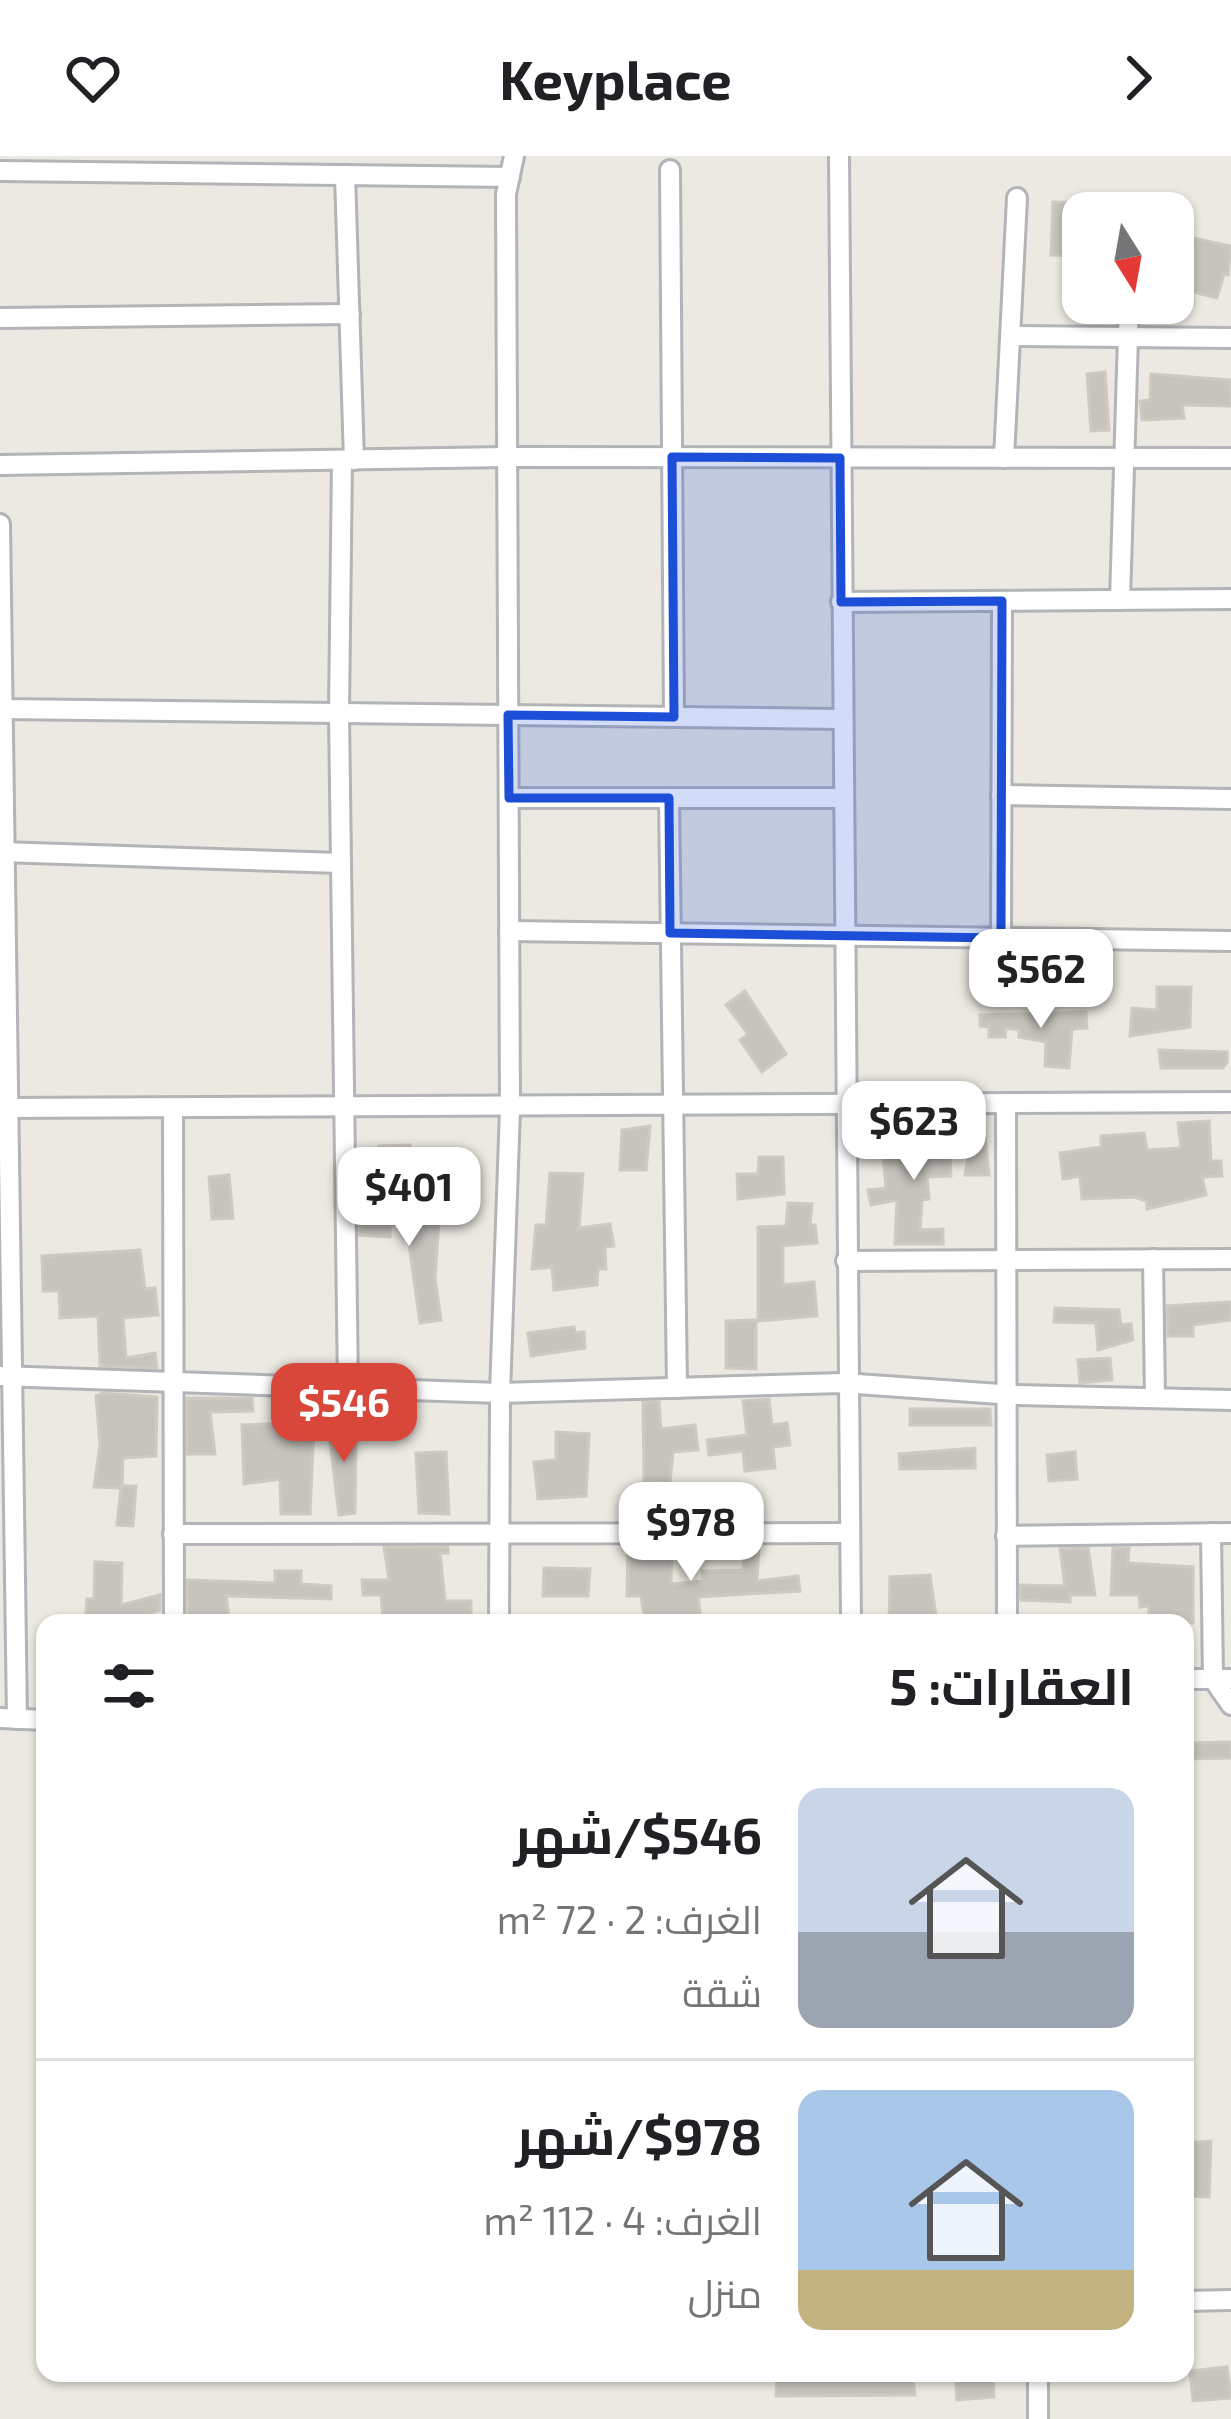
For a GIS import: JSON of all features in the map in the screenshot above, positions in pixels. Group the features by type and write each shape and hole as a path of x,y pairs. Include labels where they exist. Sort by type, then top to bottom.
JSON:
{"street":[{"path":"500,1614 500,1393 511,1109 507,457 514,156"},
{"path":"838,156 851,1614"},
{"path":"670,170 674,717"},
{"path":"0,171 510,177"},
{"path":"346,175 350,314 339,713 348,1388"},
{"path":"1004,458 1018,198"},
{"path":"0,318 350,314"},
{"path":"1120,600 1128,324"},
{"path":"1010,336 1231,338"},
{"path":"0,465 507,457 1231,458"},
{"path":"0,524 9,1718"},
{"path":"841,602 1231,599"},
{"path":"1001,938 1002,601"},
{"path":"2,709 842,719"},
{"path":"1001,795 1231,799"},
{"path":"509,798 843,798"},
{"path":"669,798 677,1388"},
{"path":"2,852 341,863"},
{"path":"509,931 1231,941"},
{"path":"4,1108 1231,1102"},
{"path":"1006,1105 1006,1614"},
{"path":"172,1108 174,1614"},
{"path":"1153,1259 1155,1398"},
{"path":"846,1261 1231,1259"},
{"path":"6,1376 500,1393 848,1383 1006,1394 1231,1400"},
{"path":"173,1534 850,1533"},
{"path":"1006,1536 1221,1533 1222,1679 1231,1705"},
{"path":"1194,2300 1231,2300"},
{"path":"1038,2382 1038,2419"}],"highlighted area":[{"path":"672,457 840,458 841,602 1002,601 1001,938 670,933 669,798 509,798 508,715 674,717"}],"building":[{"path":"1053,202 1062,202 1062,255 1051,255"},
{"path":"1194,238 1231,246 1228,275 1224,274 1217,298 1194,292"},
{"path":"1105,372 1109,430 1091,431 1087,374"},
{"path":"1151,374 1230,380 1231,406 1182,405 1184,418 1142,420 1140,401 1150,400"},
{"path":"1157,987 1191,987 1190,1027 1130,1036 1132,1008 1157,1010"},
{"path":"745,991 786,1054 762,1072 740,1040 748,1034 726,1005"},
{"path":"1086,1012 1087,1028 1072,1029 1069,1068 1045,1066 1046,1042 1019,1037 1019,1030 1006,1028 1005,1037 989,1037 989,1027 980,1026 980,1015"},
{"path":"1159,1050 1227,1052 1227,1062 1223,1068 1161,1068"},
{"path":"976,1117 983,1117 989,1175 965,1175"},
{"path":"1209,1121 1211,1161 1221,1161 1222,1176 1202,1177 1206,1195 1147,1209 1147,1201 1134,1197 1082,1199 1080,1176 1063,1179 1060,1153 1101,1147 1101,1136 1144,1133 1147,1150 1181,1148 1178,1123"},
{"path":"650,1126 646,1170 620,1170 622,1130"},
{"path":"948,1127 951,1176 927,1177 929,1199 922,1200 920,1230 943,1229 943,1244 895,1244 897,1200 871,1205 868,1190 886,1188 882,1145 927,1141 927,1129"},
{"path":"410,1145 410,1170 379,1171 379,1146"},
{"path":"759,1157 783,1157 784,1194 738,1199 737,1174 758,1174"},
{"path":"550,1173 583,1174 579,1228 610,1224 614,1246 605,1247 606,1269 598,1269 597,1285 554,1290 552,1267 532,1269 536,1225 546,1225"},
{"path":"229,1175 233,1218 212,1219 209,1177"},
{"path":"359,1201 413,1207 412,1221 439,1221 435,1278 441,1320 420,1323 406,1223 390,1225 390,1237 359,1235"},
{"path":"788,1203 812,1204 810,1225 815,1225 817,1243 783,1246 783,1285 814,1282 817,1316 758,1321 758,1227 786,1226"},
{"path":"140,1250 145,1289 155,1288 158,1315 123,1318 126,1358 155,1353 157,1368 100,1366 98,1316 60,1318 59,1291 43,1291 42,1256"},
{"path":"1231,1302 1231,1320 1193,1325 1193,1336 1168,1336 1167,1306"},
{"path":"1055,1308 1119,1310 1121,1325 1131,1324 1133,1340 1098,1350 1096,1323 1054,1322"},
{"path":"756,1320 756,1369 726,1368 726,1321"},
{"path":"574,1327 575,1333 584,1332 585,1348 531,1356 528,1333"},
{"path":"1110,1358 1112,1380 1080,1383 1078,1360"},
{"path":"96,1396 157,1397 156,1456 123,1458 122,1486 136,1486 133,1526 117,1525 121,1488 94,1487 100,1445"},
{"path":"187,1398 252,1398 253,1411 210,1412 215,1454 187,1454"},
{"path":"286,1399 310,1400 314,1425 310,1514 281,1514 280,1479 244,1484 242,1425 287,1423"},
{"path":"769,1399 772,1425 787,1423 790,1445 773,1447 775,1468 745,1471 743,1451 709,1455 707,1440 747,1435 743,1401"},
{"path":"643,1402 659,1402 661,1429 695,1425 698,1450 673,1452 670,1483 644,1481"},
{"path":"910,1409 990,1409 991,1425 910,1425"},
{"path":"356,1423 355,1513 339,1515 328,1425"},
{"path":"556,1432 589,1434 586,1496 538,1499 534,1462 556,1460"},
{"path":"975,1448 975,1468 900,1469 899,1454"},
{"path":"446,1452 449,1514 419,1513 416,1453"},
{"path":"1075,1452 1077,1479 1049,1481 1047,1455"},
{"path":"384,1547 448,1547 448,1553 440,1553 445,1601 471,1601 471,1614 383,1614 381,1595 363,1595 362,1580 389,1580"},
{"path":"628,1547 672,1547 671,1584 703,1581 702,1571 743,1570 745,1547 759,1547 757,1581 798,1576 800,1591 698,1597 700,1614 644,1614 641,1596 627,1596"},
{"path":"1088,1548 1095,1595 1070,1595 1070,1602 1021,1600 1020,1585 1065,1586 1060,1549"},
{"path":"1113,1548 1129,1548 1128,1563 1193,1567 1193,1614 1149,1614 1149,1606 1140,1607 1139,1595 1111,1595"},
{"path":"95,1562 122,1563 121,1605 160,1595 160,1610 86,1614 87,1599 94,1599"},
{"path":"544,1568 590,1569 588,1596 543,1596"},
{"path":"275,1571 301,1571 301,1584 331,1586 331,1599 226,1596 229,1614 188,1614 187,1580 275,1583"},
{"path":"930,1575 936,1614 889,1614 890,1577"},
{"path":"1231,1742 1231,1758 1194,1759 1194,1743"},
{"path":"1211,2141 1209,2197 1194,2196 1194,2142"},
{"path":"1227,2367 1231,2398 1193,2401 1194,2371"},
{"path":"777,2382 913,2382 915,2395 776,2396"},
{"path":"956,2382 993,2382 994,2397 957,2400"}]}
